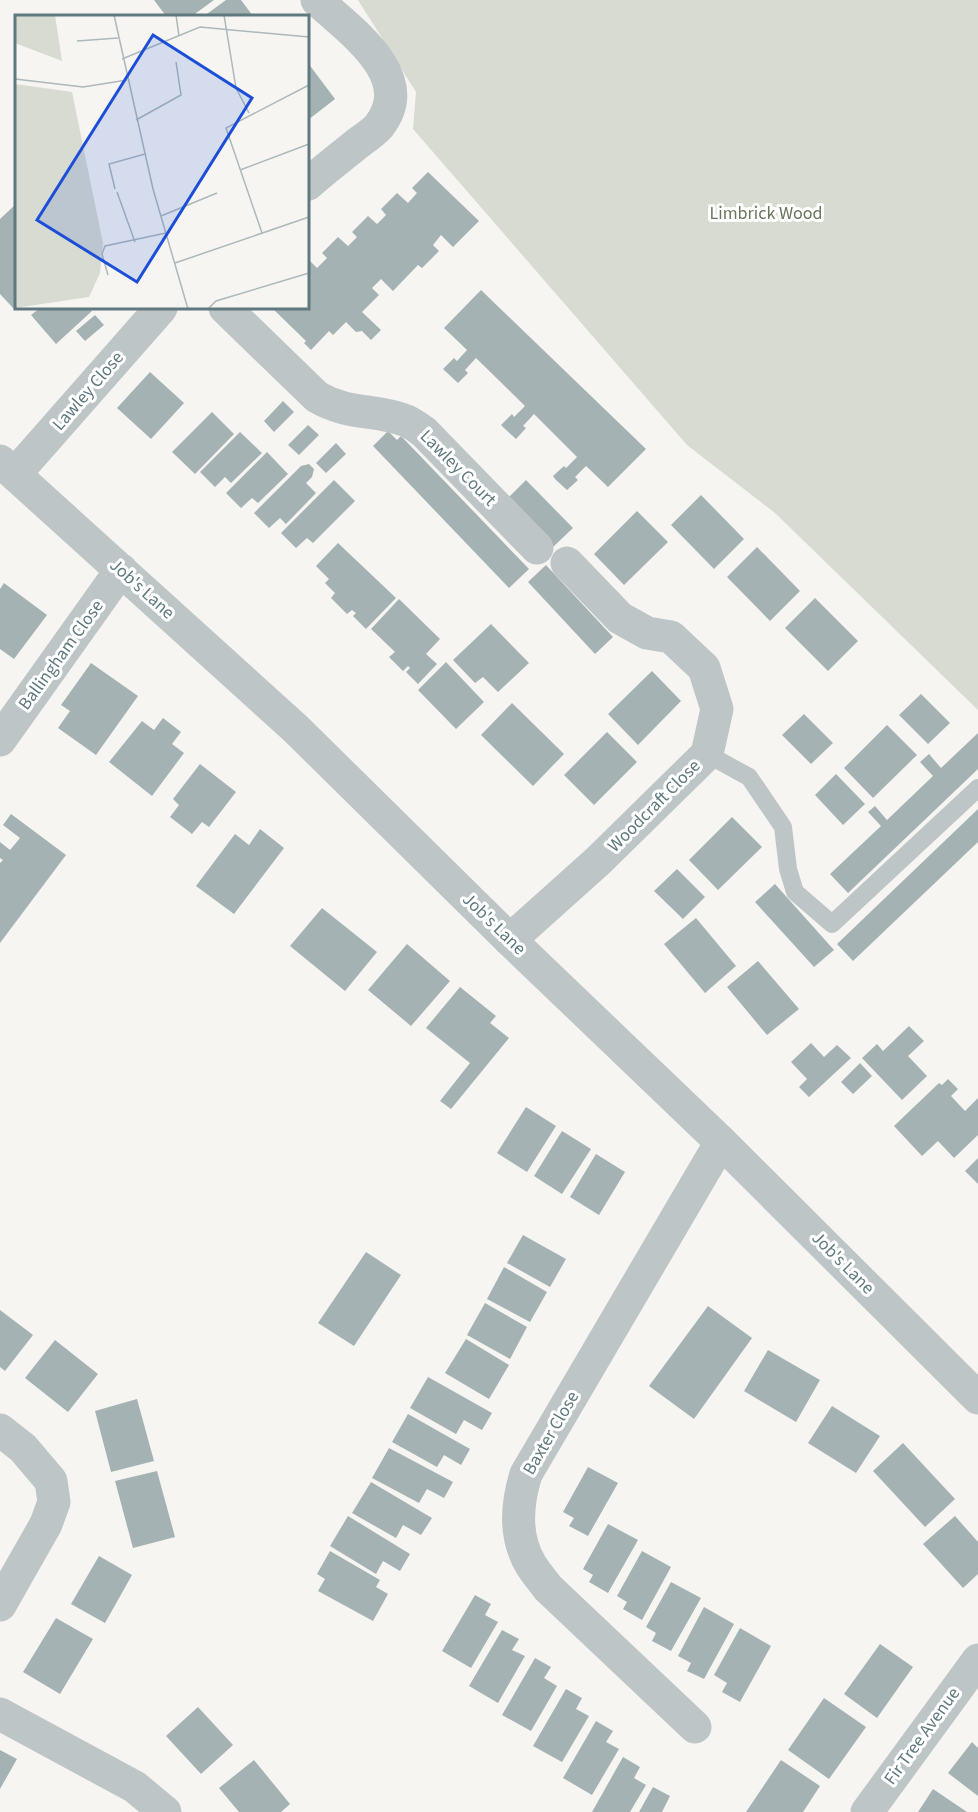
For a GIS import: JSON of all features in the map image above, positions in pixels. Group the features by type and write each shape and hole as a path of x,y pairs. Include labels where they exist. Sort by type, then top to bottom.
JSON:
{"street":[{"path":"309,183 378,127 388,112 392,96 389,80 382,65 368,48 317,0"},
{"name":"Lawley Close","path":"7,467 160,309"},
{"name":"Lawley Court","path":"226,309 317,397 332,405 405,420 424,432 537,548"},
{"name":"Job's Lane","path":"7,467 296,729 510,940 973,1384"},
{"name":"Woodcraft Close","path":"510,940 598,861 707,754 717,709 704,668 671,638 647,633 620,618 567,563"},
{"name":"Ballingham Close","path":"0,740 121,570"},
{"name":"Baxter Close","path":"695,1726 548,1588 530,1563 521,1537 518,1514 520,1494 526,1474 721,1142"},
{"path":"0,1430 23,1448 51,1481 54,1502 46,1524 0,1605"},
{"name":"Fir Tree Avenue","path":"867,1812 978,1660"},
{"path":"0,1714 135,1787 165,1812"}],"lane":[{"path":"707,754 749,777 783,826 788,870 795,892 832,924 978,788"}],"green space":[{"name":"Limbrick Wood","path":"358,0 978,0 978,710 775,513 687,445 413,129 416,92"}],"building":[{"path":"154,0 214,0 193,15 165,15"},
{"path":"226,0 241,0 252,15 205,15"},
{"path":"309,64 335,99 309,119"},
{"path":"428,172 479,221 453,247 441,235 433,245 439,251 422,268 418,265 393,291 381,279 372,288 379,295 362,312 381,330 371,340 362,331 356,332 346,322 333,335 329,331 311,350 304,343 306,341 273,309 309,309 309,260 317,268 327,258 322,253 338,237 348,246 357,237 352,232 368,216 377,224 386,215 381,209 397,193 408,203 417,193 412,188"},
{"path":"15,205 14,309 0,294 0,219"},
{"path":"481,290 646,449 608,487 586,466 575,477 578,480 567,490 556,480 553,476 577,457 534,414 523,426 526,428 516,439 504,428 501,425 525,406 476,358 465,370 468,373 458,383 443,369 454,358 457,361 467,350 444,328"},
{"path":"39,309 89,309 92,311 56,344 31,315"},
{"path":"95,315 104,325 85,341 76,331"},
{"path":"150,372 184,403 151,439 117,408"},
{"path":"283,401 294,412 274,432 264,421"},
{"path":"212,412 234,434 195,474 172,452"},
{"path":"308,425 319,435 299,455 288,445"},
{"path":"388,431 397,440 401,436 529,569 509,588 373,446"},
{"path":"240,432 262,453 231,483 225,477 215,487 200,472"},
{"path":"336,443 346,454 326,473 316,463"},
{"path":"267,452 288,474 258,503 252,498 241,508 226,493"},
{"path":"309,464 314,469 312,477 306,483 316,493 286,524 280,518 269,528 254,513 301,466"},
{"path":"334,480 355,501 313,543 307,538 296,548 281,533"},
{"path":"526,480 573,528 553,547 507,499"},
{"path":"701,495 744,539 714,569 671,525"},
{"path":"637,511 668,542 624,585 594,554"},
{"path":"338,543 396,598 366,629 353,616 356,613 352,610 347,614 331,598 335,593 325,583 329,579 316,566"},
{"path":"757,547 800,591 770,621 727,577"},
{"path":"546,565 613,637 595,654 528,582"},
{"path":"4,583 47,615 14,659 0,649 0,589"},
{"path":"815,598 858,641 828,671 785,628"},
{"path":"399,599 440,639 426,654 437,664 418,684 406,672 410,668 408,666 403,671 389,657 395,652 371,629"},
{"path":"491,624 529,663 498,692 483,677 475,683 453,660"},
{"path":"446,662 484,702 456,729 418,690"},
{"path":"91,663 138,696 96,755 58,728 70,711 61,705"},
{"path":"652,671 681,701 638,745 608,714"},
{"path":"921,694 950,723 928,744 899,715"},
{"path":"512,703 564,754 533,786 481,735"},
{"path":"804,714 833,743 811,764 782,735"},
{"path":"163,718 181,732 172,744 184,753 152,796 109,762 142,721 154,730"},
{"path":"887,725 917,755 873,798 844,768"},
{"path":"607,732 637,762 594,805 564,775"},
{"path":"978,733 978,769 848,893 830,874 881,826 868,812 875,806 887,820 933,776 920,762 929,754 941,768"},
{"path":"200,764 236,792 209,827 202,822 192,834 170,817 179,805 173,799"},
{"path":"836,774 865,804 843,825 815,795"},
{"path":"978,809 978,842 853,961 837,944"},
{"path":"11,814 66,855 0,943 0,863 3,860 0,858 0,842 10,850 20,838 3,825"},
{"path":"732,817 762,847 718,890 689,860"},
{"path":"260,829 284,848 234,914 196,886 235,834 249,845"},
{"path":"677,869 705,897 683,919 654,891"},
{"path":"775,884 834,950 814,967 755,902"},
{"path":"322,908 377,952 345,991 290,946"},
{"path":"696,918 736,966 705,993 664,944"},
{"path":"407,944 450,981 411,1026 368,990"},
{"path":"758,961 799,1009 767,1035 727,987"},
{"path":"460,987 496,1016 490,1023 509,1038 451,1109 440,1101 470,1063 426,1028"},
{"path":"909,1026 924,1041 908,1056 927,1076 902,1100 862,1058 877,1044 883,1051"},
{"path":"811,1043 824,1057 837,1045 851,1058 809,1097 799,1087 807,1079 791,1062"},
{"path":"860,1063 872,1076 853,1094 841,1082"},
{"path":"948,1079 958,1089 951,1096 965,1111 978,1098 978,1135 954,1158 938,1141 922,1156 894,1126 939,1083 942,1085"},
{"path":"526,1107 556,1126 527,1172 497,1153"},
{"path":"562,1131 591,1149 562,1194 534,1176"},
{"path":"596,1154 625,1172 599,1215 570,1197"},
{"path":"978,1158 978,1184 965,1171"},
{"path":"523,1235 566,1259 550,1287 507,1263"},
{"path":"366,1252 401,1275 354,1346 318,1323"},
{"path":"504,1267 547,1292 530,1322 487,1299"},
{"path":"485,1303 527,1327 510,1359 467,1335"},
{"path":"708,1306 752,1338 694,1419 649,1386"},
{"path":"0,1310 33,1335 5,1371 0,1367"},
{"path":"466,1339 509,1365 489,1399 445,1373"},
{"path":"55,1340 98,1374 68,1412 25,1378"},
{"path":"768,1350 820,1380 796,1422 744,1391"},
{"path":"428,1377 492,1413 482,1430 464,1420 456,1434 410,1408"},
{"path":"137,1399 154,1461 111,1472 95,1411"},
{"path":"832,1406 880,1436 856,1473 808,1443"},
{"path":"408,1414 470,1449 461,1465 444,1455 437,1467 392,1442"},
{"path":"903,1443 955,1499 925,1527 873,1471"},
{"path":"389,1448 453,1482 444,1498 427,1489 419,1503 372,1478"},
{"path":"588,1467 618,1483 588,1536 569,1526 574,1518 563,1512"},
{"path":"157,1471 175,1537 133,1548 115,1481"},
{"path":"371,1482 432,1518 421,1535 403,1525 396,1538 352,1513"},
{"path":"348,1516 410,1554 400,1571 383,1561 376,1574 330,1546"},
{"path":"955,1516 978,1542 978,1574 963,1588 923,1544"},
{"path":"608,1524 638,1540 608,1593 589,1582 593,1575 583,1569"},
{"path":"330,1551 380,1580 376,1587 388,1594 373,1621 318,1591 325,1579 317,1574"},
{"path":"642,1551 671,1567 642,1620 623,1609 627,1602 617,1596"},
{"path":"99,1556 132,1575 105,1623 71,1604"},
{"path":"671,1582 701,1598 671,1651 652,1641 656,1633 646,1627"},
{"path":"475,1595 491,1604 485,1615 498,1622 471,1668 442,1651"},
{"path":"704,1607 734,1624 704,1679 687,1671 691,1663 678,1656"},
{"path":"56,1618 93,1639 60,1694 23,1672"},
{"path":"740,1628 771,1646 740,1702 722,1692 727,1683 714,1675"},
{"path":"502,1630 519,1639 512,1650 525,1656 498,1703 469,1686"},
{"path":"880,1644 913,1667 877,1718 844,1694"},
{"path":"535,1658 551,1667 544,1678 557,1686 531,1731 502,1715"},
{"path":"566,1689 582,1698 576,1709 589,1716 562,1762 533,1746"},
{"path":"824,1698 866,1727 829,1779 788,1750"},
{"path":"198,1707 233,1745 201,1774 166,1736"},
{"path":"596,1721 613,1731 606,1742 619,1749 592,1795 563,1778"},
{"path":"972,1742 978,1748 978,1796 948,1773"},
{"path":"0,1750 17,1759 0,1789"},
{"path":"623,1757 640,1767 634,1778 646,1785 630,1812 592,1812"},
{"path":"254,1760 290,1804 281,1812 239,1812 219,1788"},
{"path":"781,1760 820,1786 803,1812 746,1812"},
{"path":"653,1787 670,1796 662,1812 639,1812"},
{"path":"933,1789 967,1812 918,1812"}]}
